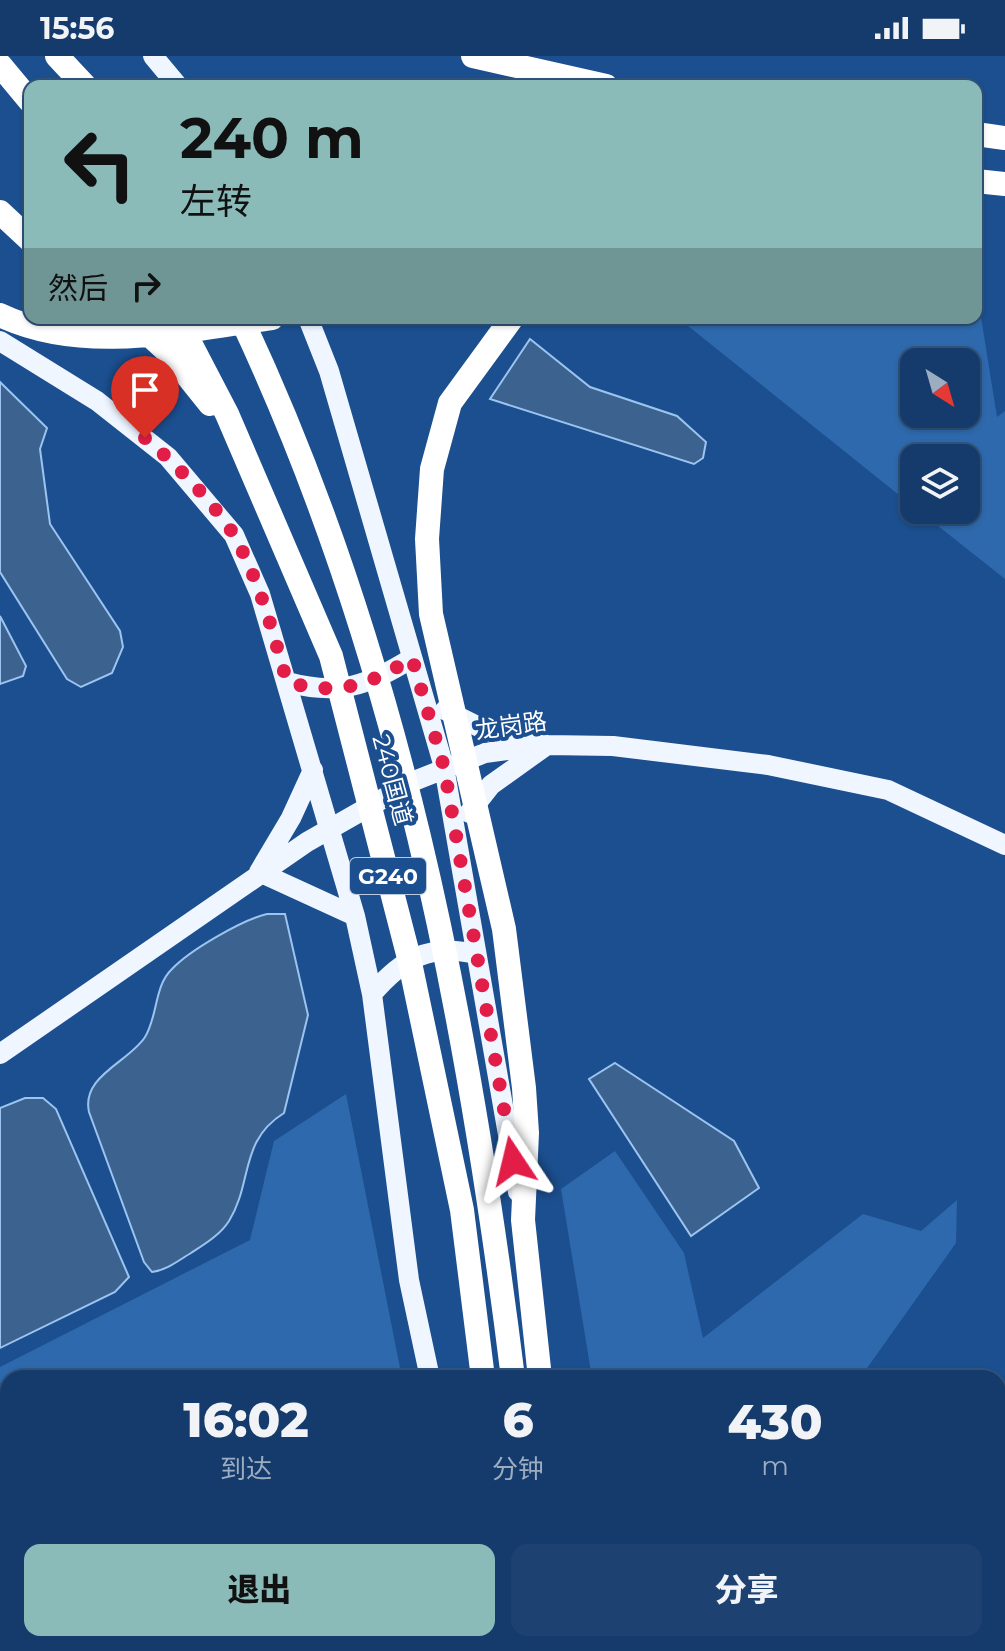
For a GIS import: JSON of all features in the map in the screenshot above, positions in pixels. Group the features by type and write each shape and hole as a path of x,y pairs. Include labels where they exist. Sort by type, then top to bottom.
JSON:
{"highway":[{"path":"57,56 79,80"},
{"path":"473,56 579,80"},
{"path":"538,56 604,80"},
{"path":"0,65 24,94"},
{"path":"982,135 1005,138"},
{"path":"982,182 1005,184"},
{"path":"0,212 24,234"},
{"path":"0,315 29,329 128,338 229,324"},
{"path":"138,324 169,353 235,435"},
{"name":"240国道","path":"180,324 235,435 331,656 405,943 462,1210 482,1370"},
{"name":"240国道","path":"244,324 277,394 370,648 448,955 480,1138 512,1370"},
{"path":"508,324 450,403 432,469 427,539 431,614 504,929 524,1088 527,1133 523,1220 539,1370"}],"main road":[{"path":"153,56 173,80"},
{"path":"310,324 329,371 444,767 523,1220"},
{"path":"0,341 97,401 168,457 234,535 260,594 355,916 372,994 409,1280 428,1370"},
{"path":"287,682 317,690 359,686 412,658"},
{"path":"423,697 466,723 547,745"},
{"path":"456,837 464,819 491,785 547,745"},
{"name":"龙岗路","path":"0,1054 259,872 330,828 444,767 485,753 547,745 613,746 697,755 871,785 911,799 1005,845"},
{"path":"313,770 259,872 355,916"},
{"path":"372,994 394,968 431,951 458,950 476,954"}],"shaded area":[{"path":"982,323 997,417 1005,411 1005,579 936,524 980,524 980,444 900,444 900,496 685,324"},
{"path":"530,339 590,387 677,416 706,442 703,458 694,464 490,399"},
{"path":"0,382 47,428 40,449 50,524 120,631 123,647 112,673 81,687 67,679 0,572"},
{"path":"0,616 26,666 23,676 0,684"},
{"path":"267,914 285,914 308,1015 284,1113 270,1124 253,1149 236,1206 225,1226 212,1239 177,1262 152,1272 144,1262 89,1112 88,1099 99,1079 145,1037 162,984 172,969 217,937"},
{"path":"615,1063 734,1141 759,1188 691,1236 589,1079"},
{"path":"346,1094 400,1370 0,1370 0,1367 250,1240 274,1141"},
{"path":"25,1098 43,1098 56,1109 129,1277 115,1292 0,1348 0,1108"},
{"path":"615,1151 684,1253 703,1338 863,1214 921,1231 957,1200 956,1243 866,1370 591,1370 561,1189"}],"route":[{"path":"145,438 168,457 234,535 260,594 287,682 317,690 359,686 412,658 444,767 513,1161"}]}
